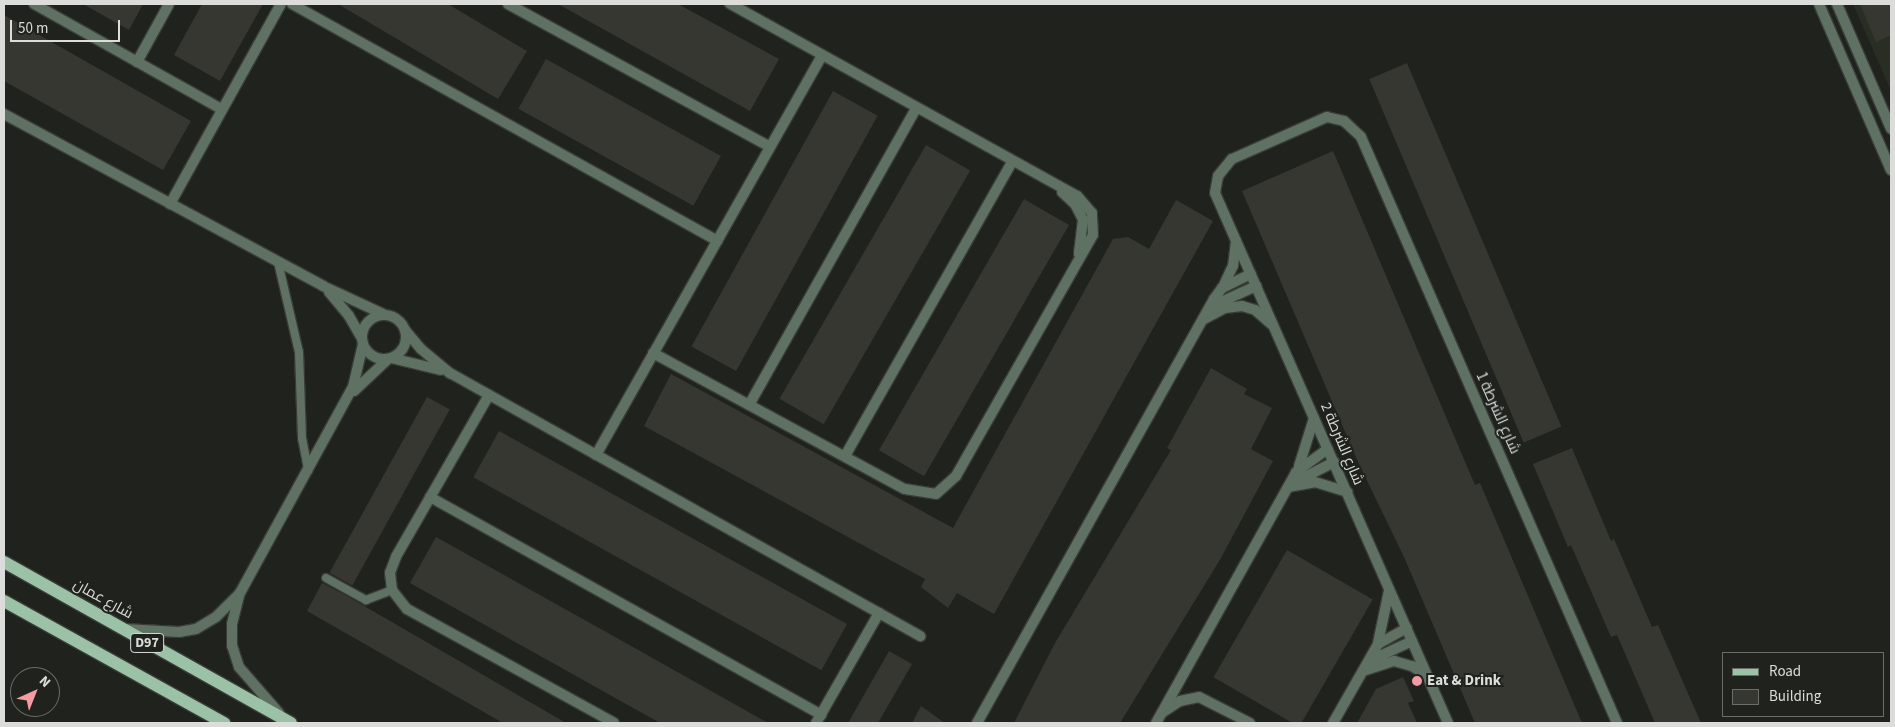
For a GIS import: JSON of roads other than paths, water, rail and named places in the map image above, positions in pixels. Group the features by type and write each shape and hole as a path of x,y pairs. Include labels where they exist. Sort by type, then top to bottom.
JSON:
{"main road":[{"name":"شارع عمان","path":"4,562 289,722"},
{"name":"D97","path":"4,601 224,723"}],"street":[{"path":"137,62 169,4"},
{"path":"170,204 221,109 281,4"},
{"path":"292,4 717,241"},
{"path":"508,4 770,147"},
{"path":"653,353 905,489 936,494 946,488 956,476 1077,262 1084,237 1083,220 1075,204 1051,184 730,4"},
{"path":"1819,4 1891,170"},
{"path":"1837,4 1891,129"},
{"path":"41,5 221,109"},
{"path":"596,455 822,55"},
{"path":"749,405 916,109"},
{"path":"4,114 323,286 383,314 396,318 421,349 450,373 920,636"},
{"name":"شارع الشرطة 2","path":"1344,121 1327,118 1238,156 1218,176 1215,193 1448,723"},
{"name":"شارع الشرطة 1","path":"1344,121 1361,137 1617,723"},
{"path":"846,456 1012,162"},
{"path":"977,723 1222,288 1233,266 1236,240"},
{"path":"1222,288 1251,274"},
{"path":"323,286 349,316 371,355 411,360 450,373"},
{"path":"1210,307 1256,286"},
{"path":"1203,320 1225,308 1242,306 1261,314 1275,328"},
{"path":"289,722 251,684 235,657 232,624 240,593 348,398 357,376 365,324 383,314"},
{"path":"348,398 405,344 405,330"},
{"path":"489,395 430,497 390,573 392,590 407,609 614,723"},
{"path":"1156,723 1297,470 1307,450 1314,417"},
{"path":"1297,470 1328,449"},
{"path":"1288,487 1334,462"},
{"path":"1288,487 1315,482 1347,492"},
{"path":"430,497 818,719 879,613"},
{"path":"1332,723 1378,644 1389,587"},
{"path":"122,629 179,632 196,629 216,618 240,593"},
{"path":"1378,644 1406,628"},
{"path":"1369,661 1412,641"},
{"path":"1363,671 1394,661 1412,666 1427,676"},
{"path":"1162,713 1180,701 1199,697 1250,723"}],"lane":[{"path":"278,262 299,352 302,438 308,470"},
{"path":"326,578 366,600 392,590"}],"place":[{"name":"Eat & Drink","path":"1417,681"}]}
